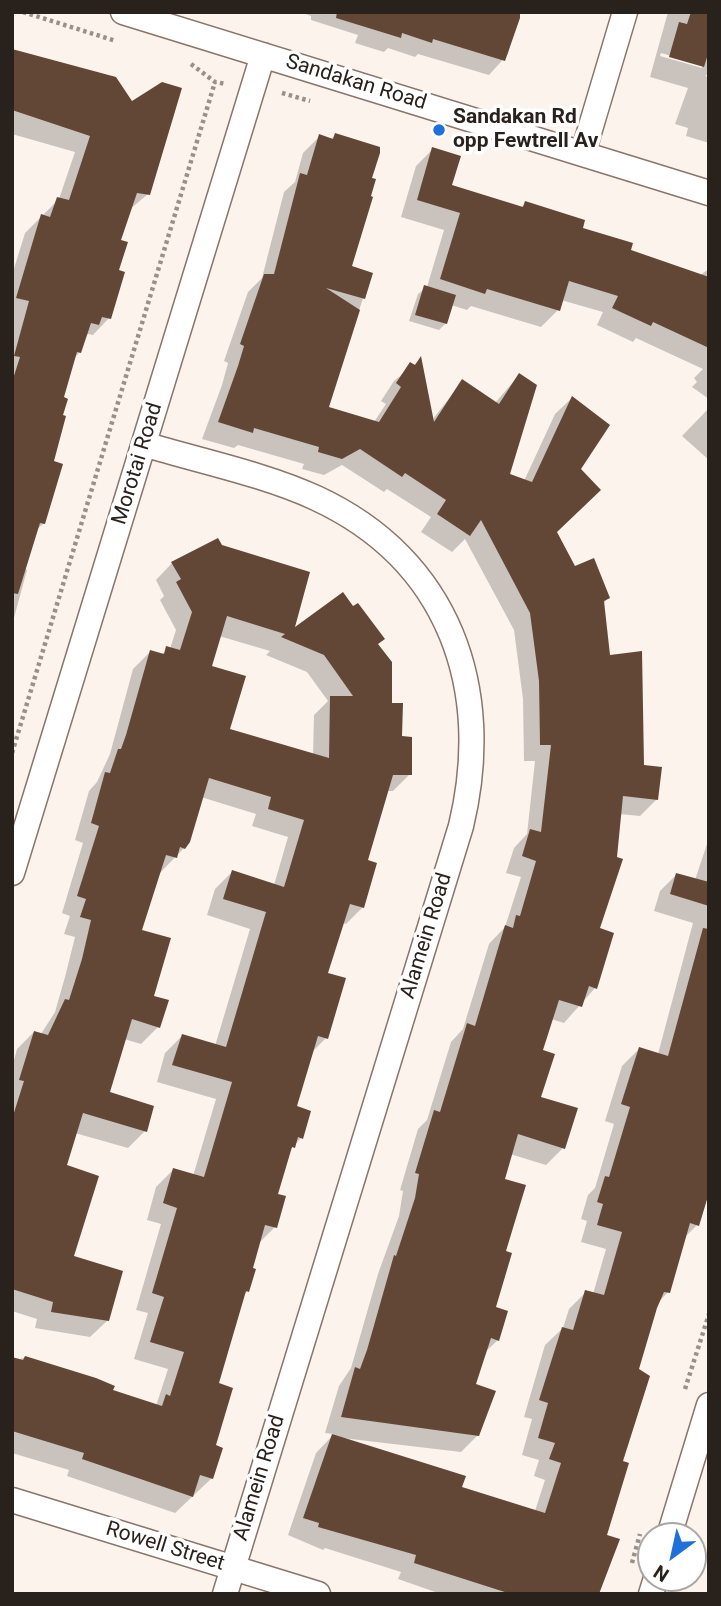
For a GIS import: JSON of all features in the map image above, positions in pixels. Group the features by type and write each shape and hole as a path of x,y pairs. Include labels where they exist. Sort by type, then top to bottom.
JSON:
{"street":[{"name":"Sandakan Road","path":"123,12 709,192"},
{"path":"583,153 625,12"},
{"name":"Morotai Road","path":"12,873 263,55"},
{"name":"Alamein Road","path":"144,444 315,498 352,518 387,544 413,572 440,611 459,653 472,703 474,745 471,786 461,826 225,1594"},
{"path":"672,1522 709,1405"},
{"name":"Rowell Street","path":"12,1500 318,1594"}],"path":[{"path":"23,12 128,45"},
{"path":"185,62 195,65 215,82 226,84"},
{"path":"12,753 215,82"}],"building":[{"path":"337,12 520,12 520,18 505,61 433,39 432,43 402,33 401,38 336,18"},
{"path":"691,12 709,12 709,51 704,67 669,57 679,22 687,24"},
{"path":"12,49 116,77 132,101 162,82 182,88 150,195 137,193 121,240 128,242 119,270 125,272 111,319 102,317 99,325 91,323 81,353 77,352 64,397 68,399 63,415 66,416 54,461 63,464 45,524 40,523 18,594 12,593 12,382 20,357 14,356 29,301 16,298 41,214 50,217 57,197 69,200 90,136 12,110"},
{"path":"335,133 380,147 380,153 372,178 376,179 371,196 373,197 352,266 373,273 365,299 326,288 360,310 329,407 379,422 401,387 396,383 410,362 415,365 421,356 434,422 462,379 499,404 519,373 537,385 510,474 532,482 572,396 610,425 581,469 601,490 557,532 575,566 594,558 610,598 604,601 610,655 642,651 644,765 662,767 658,800 623,796 617,857 623,859 600,928 614,933 597,989 589,986 582,1007 559,1000 543,1050 555,1054 541,1097 578,1108 565,1149 518,1134 505,1179 526,1185 506,1251 512,1253 496,1307 508,1311 499,1341 491,1338 476,1384 496,1391 479,1436 341,1417 355,1367 360,1369 367,1350 394,1255 396,1256 415,1198 419,1174 415,1173 434,1110 440,1112 467,1023 475,1026 505,925 513,928 516,915 520,916 536,861 522,856 530,829 541,832 551,745 540,745 539,681 530,613 481,520 470,536 437,514 446,500 405,473 402,477 360,449 342,459 318,452 319,447 254,428 253,433 218,422 238,366 244,346 240,344 264,274 274,274 300,173 307,175 319,134 333,139"},
{"path":"432,147 461,156 452,185 523,207 525,201 585,220 583,228 633,243 631,250 709,277 709,348 653,322 651,326 612,308 618,296 569,281 560,311 487,289 485,294 440,279 460,213 417,200"},
{"path":"424,285 456,295 447,324 415,315"},
{"path":"218,538 222,545 310,572 295,627 343,592 353,606 358,603 385,639 378,644 392,662 392,703 403,703 402,736 412,737 412,775 393,775 368,860 377,863 364,908 350,904 328,973 346,978 328,1039 318,1036 297,1106 311,1111 303,1139 298,1137 295,1148 292,1147 278,1194 286,1196 277,1228 265,1225 253,1268 256,1269 249,1292 246,1291 219,1383 233,1388 216,1445 223,1448 213,1479 200,1475 193,1497 82,1459 84,1453 12,1431 12,1357 23,1360 25,1356 96,1378 115,1386 113,1390 162,1406 166,1394 170,1396 184,1352 150,1342 164,1297 152,1293 177,1208 163,1203 173,1168 204,1177 232,1082 172,1065 182,1034 226,1047 266,912 223,899 232,870 284,887 304,820 268,809 271,797 209,778 190,842 185,849 180,847 177,858 166,855 142,930 171,938 154,996 169,1000 160,1028 132,1019 110,1092 154,1106 147,1132 83,1113 67,1165 99,1176 74,1256 123,1271 109,1321 51,1312 53,1302 12,1289 12,1119 24,1081 19,1080 34,1031 48,1035 65,999 69,1000 82,959 91,920 80,917 86,899 77,896 99,826 91,823 105,772 110,773 118,749 121,749 150,650 164,654 166,646 180,650 192,612 176,582 181,579 171,562","holes":["227,616 285,634 281,637 324,655 353,696 330,696 329,758 230,729 246,676 212,666"]},
{"path":"676,873 709,882 709,906 670,894"},
{"path":"703,928 709,929 709,1193 699,1226 690,1223 670,1293 664,1292 657,1308 639,1369 650,1376 623,1461 629,1463 607,1535 620,1539 599,1594 511,1594 414,1563 416,1555 318,1527 319,1523 303,1518 332,1434 466,1476 462,1487 545,1513 561,1463 549,1459 555,1443 538,1438 548,1403 539,1400 562,1327 573,1330 585,1290 604,1295 622,1232 597,1225 603,1204 597,1202 605,1176 609,1177 630,1107 621,1104 639,1047 668,1056"}],"place":[{"name":"Sandakan Rd opp Fewtrell Av","path":"439,130"}]}
